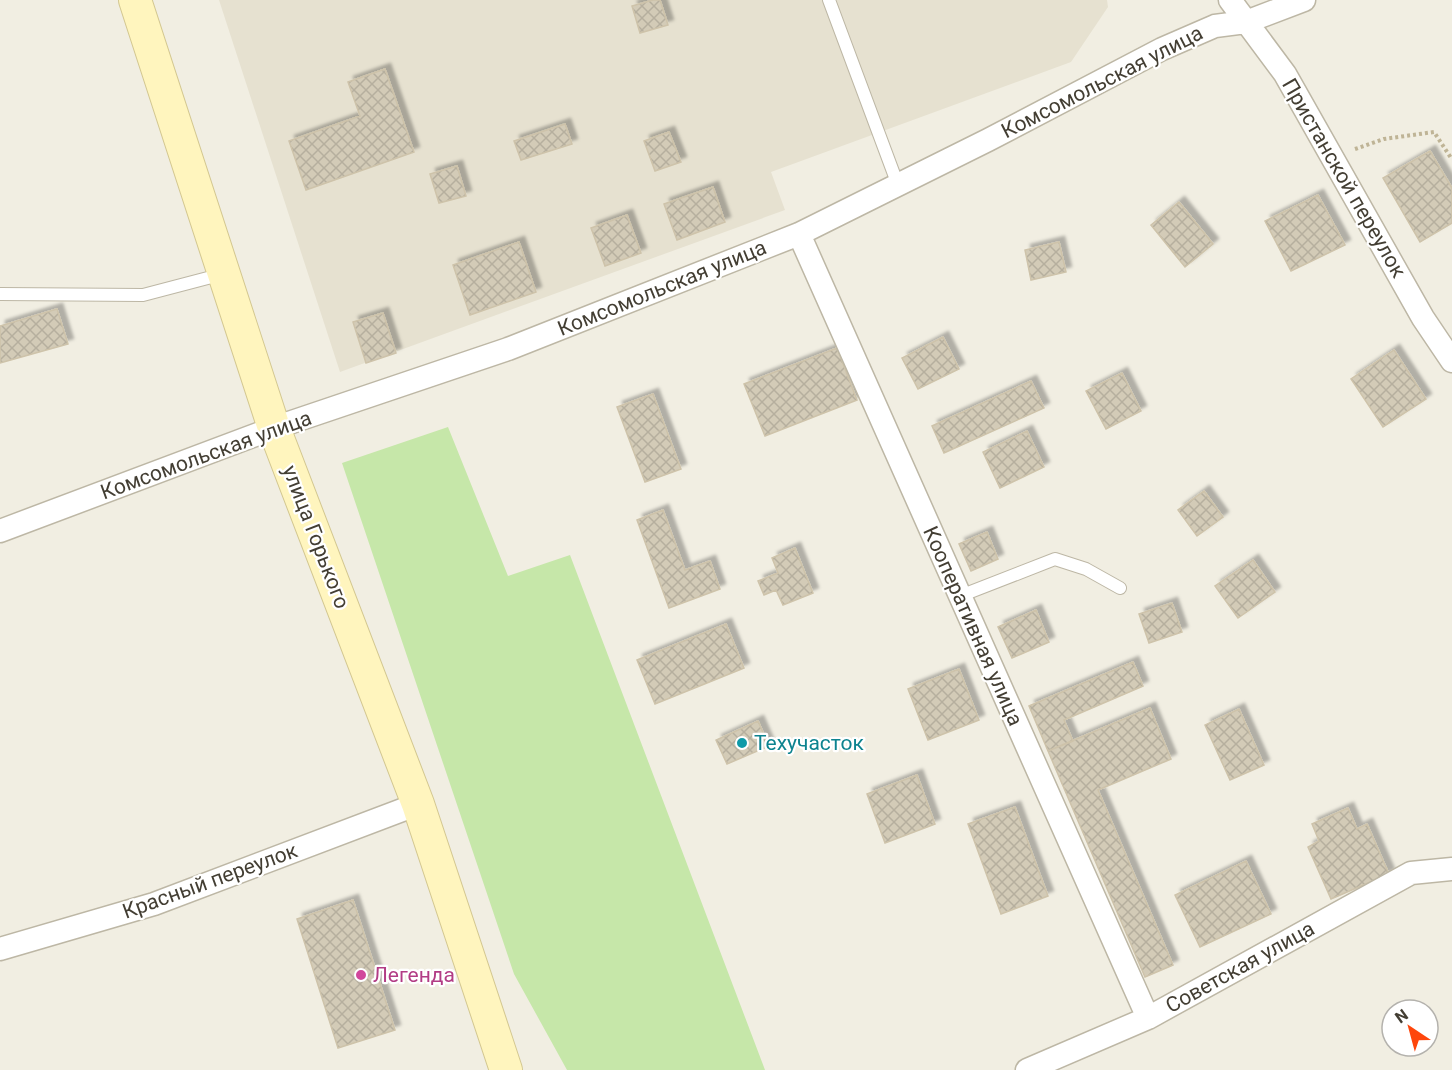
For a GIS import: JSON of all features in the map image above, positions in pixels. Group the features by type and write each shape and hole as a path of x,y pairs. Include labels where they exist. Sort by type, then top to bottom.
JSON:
{"main road":[{"name":"улица Горького","path":"135,0 274,428 418,804 506,1070"}],"street":[{"name":"Пристанской переулок","path":"1230,0 1285,74 1424,318 1452,361"},
{"name":"Комсомольская улица","path":"0,531 274,428 508,349 799,234 1162,49 1215,26 1246,22 1304,0"},
{"name":"Кооперативная улица","path":"799,234 1148,1018"},
{"name":"Красный переулок","path":"0,949 154,904 418,804"},
{"name":"Советская улица","path":"1027,1070 1148,1018 1411,873 1452,869"}],"lane":[{"path":"829,0 898,185"},
{"path":"0,294 143,296 224,274"},
{"path":"960,596 1056,559 1086,569 1120,588"}],"path":[{"path":"1332,156 1384,139 1434,132 1451,158"}],"shaded area":[{"path":"219,0 1107,0 1108,7 1071,62 771,172 785,210 340,372"}],"green space":[{"path":"448,427 508,576 570,555 765,1070 567,1070 514,974 342,463"}],"building":[{"path":"660,0 668,25 640,33 632,6"},
{"path":"385,69 414,152 306,190 289,141 360,116 348,82"},
{"path":"565,124 572,144 521,160 514,141"},
{"path":"669,132 681,162 655,171 644,141"},
{"path":"1430,151 1452,188 1452,223 1420,242 1383,178"},
{"path":"457,166 466,196 439,203 430,174"},
{"path":"713,187 725,222 677,240 664,204"},
{"path":"1318,195 1345,245 1291,271 1265,221"},
{"path":"1179,202 1213,244 1185,267 1151,225"},
{"path":"627,215 641,253 605,266 591,228"},
{"path":"519,242 536,292 470,315 453,265"},
{"path":"1059,242 1066,272 1031,280 1025,250"},
{"path":"57,309 68,344 0,363 0,326"},
{"path":"383,313 396,353 366,363 353,322"},
{"path":"943,337 959,369 918,389 902,358"},
{"path":"837,348 857,400 765,436 744,384"},
{"path":"1394,350 1426,399 1383,427 1351,379"},
{"path":"1122,373 1141,411 1106,429 1086,391"},
{"path":"1031,381 1044,408 944,453 932,426"},
{"path":"653,394 681,469 645,482 617,407"},
{"path":"1027,431 1044,467 1000,488 983,452"},
{"path":"1204,491 1223,517 1197,536 1178,510"},
{"path":"663,510 685,570 710,561 720,589 669,608 637,520"},
{"path":"987,532 998,559 971,571 959,544"},
{"path":"795,548 813,593 783,605 776,590 764,595 758,581 778,573 772,558"},
{"path":"1253,560 1275,592 1238,618 1215,586"},
{"path":"1172,603 1182,632 1149,643 1139,614"},
{"path":"1036,610 1049,642 1012,658 998,627"},
{"path":"726,624 744,668 655,704 637,660"},
{"path":"1133,662 1143,686 1064,720 1073,741 1048,751 1029,706"},
{"path":"959,669 979,720 928,740 908,689"},
{"path":"1150,708 1171,759 1098,790 1173,965 1145,977 1048,751"},
{"path":"1239,709 1264,765 1230,780 1205,725"},
{"name":"Техучасток","path":"758,721 769,746 727,764 716,740"},
{"path":"917,775 935,824 885,843 867,794"},
{"path":"1015,807 1048,896 1001,914 968,824"},
{"path":"1348,808 1357,829 1367,824 1389,874 1331,899 1308,847 1319,841 1312,824"},
{"path":"1246,861 1271,914 1200,947 1175,895"},
{"path":"353,900 395,1030 338,1048 297,919"}],"place":[{"name":"Техучасток","path":"742,743"},
{"name":"Легенда","path":"361,975"}]}
